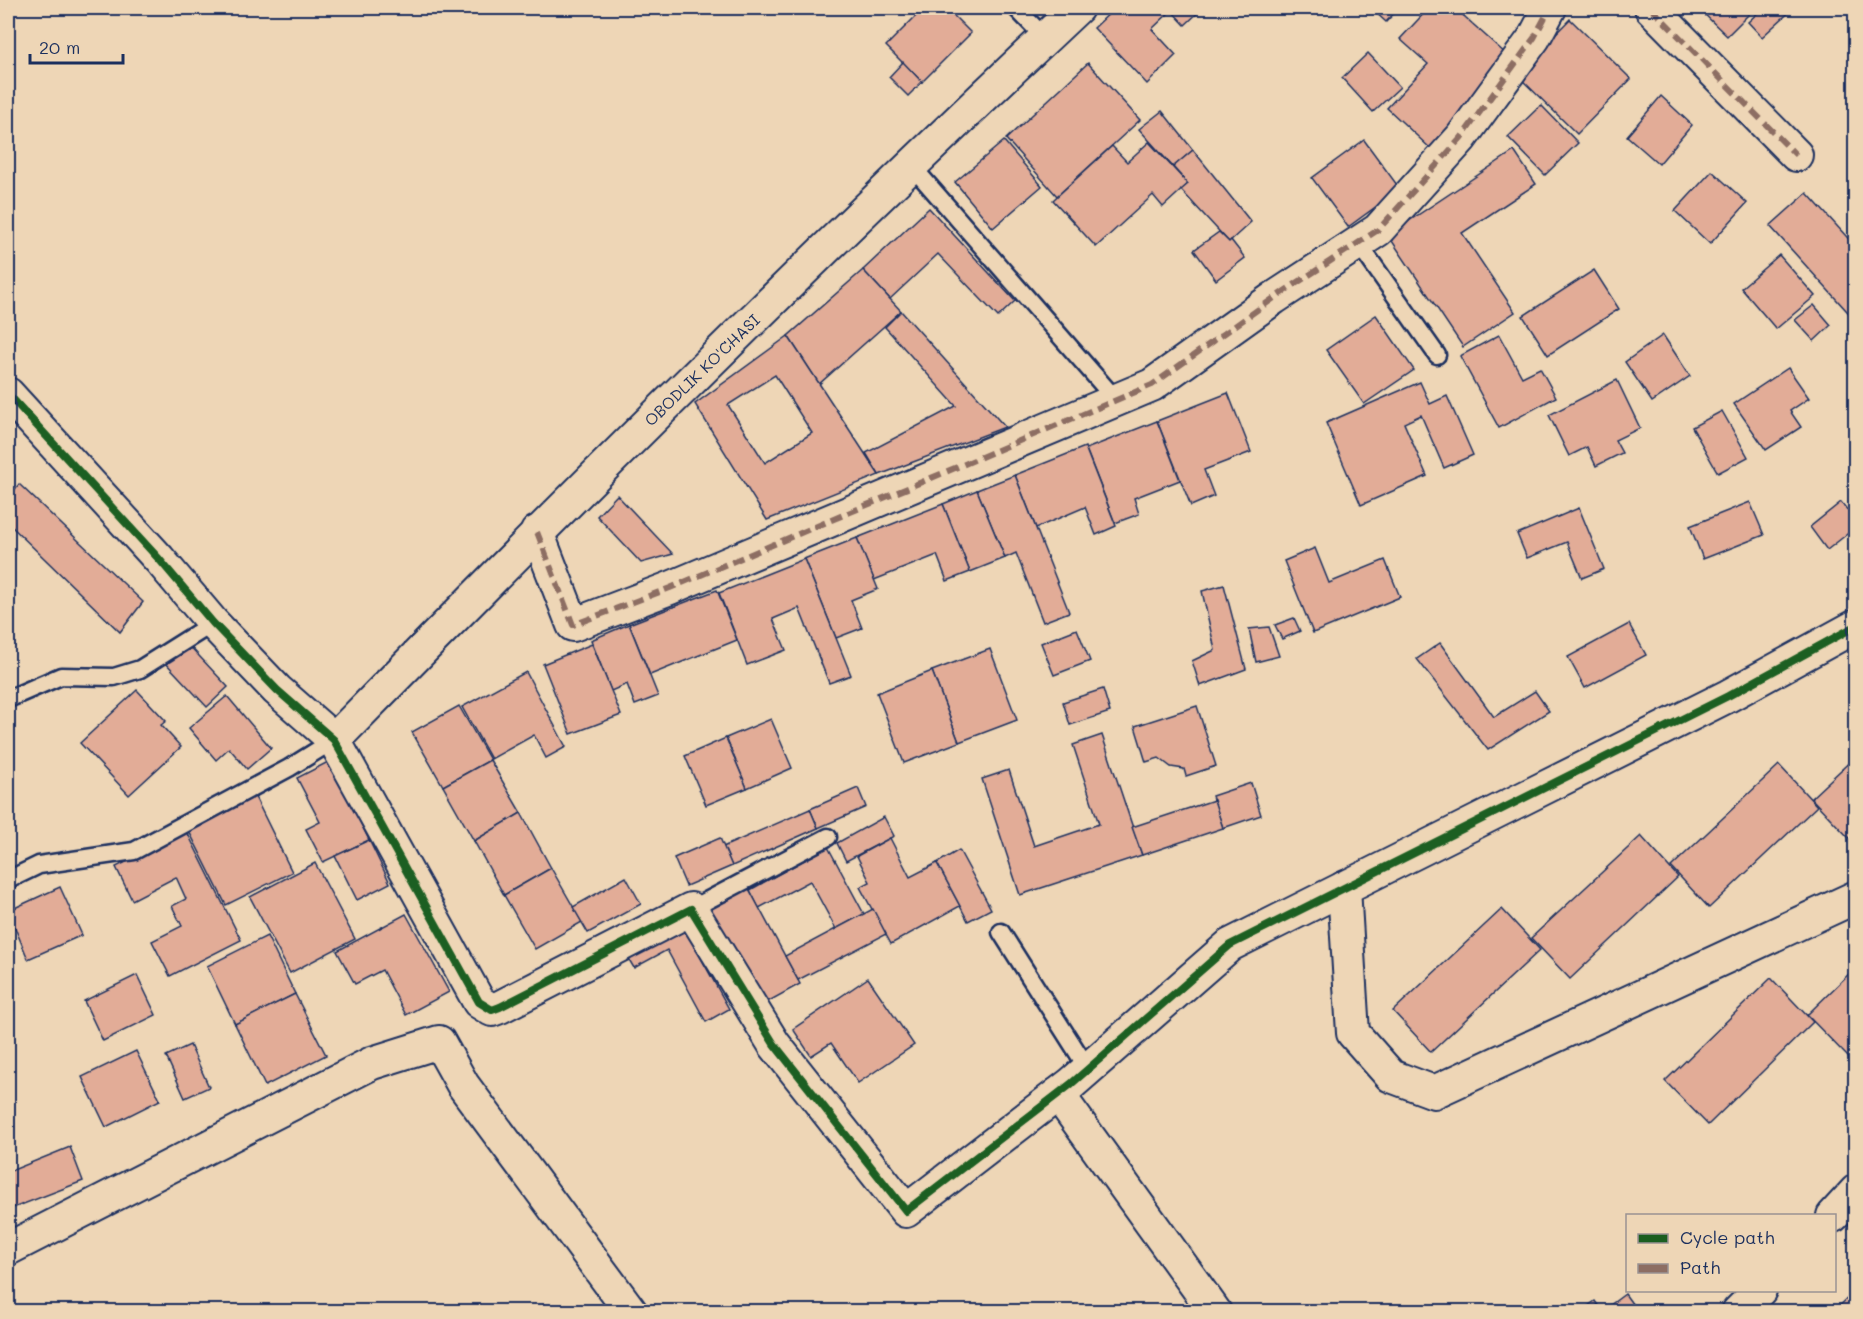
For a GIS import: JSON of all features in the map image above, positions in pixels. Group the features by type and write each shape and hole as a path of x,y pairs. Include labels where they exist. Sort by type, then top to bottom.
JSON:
{"street":[{"name":"OBODLIK KO'CHASI","path":"334,740 537,532 911,165 1077,8"},
{"path":"537,532 573,625 670,588 1152,385 1274,298 1378,230 1461,138 1534,38 1550,8"},
{"path":"1652,8 1796,155"},
{"path":"8,393 213,622 277,690 334,740 479,1002 492,1010 500,1007 691,909 774,1044 906,1211 1058,1094 1230,945 1728,696 1856,627"},
{"path":"1344,888 1353,1033 1391,1076 1434,1092 1856,897"},
{"path":"8,1249 372,1063 439,1042 463,1085 631,1311"},
{"path":"1058,1094 1215,1311"},
{"path":"1834,1214 1856,1191"},
{"path":"1738,1311 1758,1292"}],"lane":[{"path":"1016,8 1045,38"},
{"path":"911,165 1116,400"},
{"path":"1358,243 1437,355"},
{"path":"8,699 60,676 114,677 140,669 213,622"},
{"path":"8,880 39,865 134,851 289,768 334,740"},
{"path":"691,909 828,837"},
{"path":"1001,932 1088,1069"}],"building":[{"path":"924,8 946,8 971,33 922,82 886,46"},
{"path":"1115,8 1169,8 1172,10 1152,29 1176,55 1147,84 1094,28"},
{"path":"1169,8 1203,8 1185,25"},
{"path":"1375,8 1399,8 1386,22 1373,10"},
{"path":"1429,8 1455,8 1507,55 1479,86 1484,91 1431,149 1387,108 1428,64 1400,39"},
{"path":"1698,8 1755,8 1727,36"},
{"path":"1763,8 1794,8 1762,37 1748,22"},
{"path":"1570,19 1631,79 1577,134 1516,74"},
{"path":"1368,53 1400,87 1373,112 1342,78"},
{"path":"903,62 922,82 908,96 889,77"},
{"path":"1088,63 1140,120 1057,196 1006,139"},
{"path":"1661,96 1692,125 1659,164 1627,136"},
{"path":"1541,105 1578,143 1545,175 1508,137"},
{"path":"1162,111 1193,150 1173,167 1139,129"},
{"path":"1364,140 1400,189 1348,227 1312,178"},
{"path":"1004,141 1042,186 993,228 955,182"},
{"path":"1149,142 1188,184 1163,207 1153,195 1096,247 1053,200 1112,146 1127,162"},
{"path":"1193,150 1251,222 1229,242 1181,190 1188,184 1173,167"},
{"path":"1514,151 1536,184 1462,233 1515,312 1463,347 1388,235"},
{"path":"1712,171 1747,203 1710,244 1675,211"},
{"path":"1807,193 1856,247 1856,321 1770,226"},
{"path":"929,208 1015,301 998,317 938,254 890,299 863,270"},
{"path":"1219,232 1229,242 1231,240 1245,258 1216,280 1194,250"},
{"path":"1779,255 1815,296 1776,329 1741,288"},
{"path":"863,270 901,311 819,384 788,336"},
{"path":"1594,270 1619,309 1548,355 1523,316"},
{"path":"1814,305 1831,325 1814,341 1795,320"},
{"path":"901,311 1005,427 879,475 866,453 956,406 885,327"},
{"path":"1376,315 1414,370 1364,404 1326,350"},
{"path":"1499,335 1522,377 1540,368 1556,397 1499,428 1460,356"},
{"path":"1663,335 1690,376 1652,402 1625,362"},
{"path":"788,336 879,475 767,520 695,404","holes":["775,375 812,433 765,463 728,405"]},
{"path":"1788,368 1809,398 1790,411 1801,427 1766,450 1734,404"},
{"path":"1617,380 1640,428 1615,440 1622,453 1596,466 1587,447 1569,456 1549,415"},
{"path":"1420,382 1430,404 1447,396 1473,455 1444,468 1421,415 1404,423 1427,476 1361,505 1326,423"},
{"path":"1228,393 1251,452 1204,470 1214,496 1191,506 1157,421"},
{"path":"1722,411 1748,457 1718,473 1692,427"},
{"path":"1157,421 1180,480 1134,498 1139,514 1115,523 1086,449"},
{"path":"1085,447 1116,526 1096,535 1085,507 1036,528 1015,475"},
{"path":"1015,475 1069,612 1043,622 1016,553 1005,558 977,490"},
{"path":"19,484 143,602 120,632 8,523 8,498"},
{"path":"977,490 1005,558 970,572 943,504"},
{"path":"617,495 673,554 641,563 597,516"},
{"path":"1750,502 1764,535 1703,559 1690,526"},
{"path":"1841,502 1856,521 1856,527 1827,550 1810,527"},
{"path":"943,504 970,572 947,581 937,555 874,580 857,538"},
{"path":"1579,508 1604,569 1582,578 1567,542 1527,558 1517,534"},
{"path":"857,538 878,589 851,600 862,628 836,638 804,559"},
{"path":"1315,548 1329,583 1385,560 1400,597 1313,633 1284,561"},
{"path":"804,559 851,675 829,683 799,608 773,619 786,650 747,665 719,593"},
{"path":"1224,585 1246,669 1200,686 1192,661 1215,650 1202,591"},
{"path":"717,590 737,640 650,675 629,624"},
{"path":"1294,618 1300,631 1282,639 1275,625"},
{"path":"629,624 658,696 635,705 627,684 611,691 591,640"},
{"path":"1629,624 1646,655 1585,688 1568,657"},
{"path":"1269,627 1279,656 1256,662 1249,629"},
{"path":"1077,629 1090,661 1054,675 1041,643"},
{"path":"185,641 228,687 207,707 164,661"},
{"path":"1440,643 1494,717 1535,691 1549,711 1488,750 1417,659"},
{"path":"592,644 621,715 571,734 543,664"},
{"path":"990,649 1017,720 959,742 932,671"},
{"path":"932,671 959,742 904,763 877,693"},
{"path":"526,672 566,747 546,758 534,735 491,759 462,707"},
{"path":"1103,689 1110,712 1070,725 1063,702"},
{"path":"137,690 166,721 161,725 181,747 129,795 80,743"},
{"path":"227,696 271,748 247,769 229,748 216,760 189,728"},
{"path":"459,706 490,760 443,786 412,732"},
{"path":"1197,706 1216,766 1186,776 1184,769 1171,767 1159,758 1146,762 1135,726"},
{"path":"771,719 792,768 747,788 726,738"},
{"path":"1102,735 1142,855 1020,895 982,779 1009,770 1034,846 1099,824 1073,745"},
{"path":"726,738 747,788 706,805 685,756"},
{"path":"1856,756 1856,832 1849,838 1811,798"},
{"path":"490,760 521,813 474,841 443,786"},
{"path":"330,761 369,840 323,862 306,829 320,822 297,778"},
{"path":"1779,765 1817,806 1709,908 1671,867"},
{"path":"1251,783 1261,815 1223,828 1212,796"},
{"path":"858,788 866,807 818,828 810,809"},
{"path":"254,795 292,872 226,905 188,829"},
{"path":"1214,800 1223,828 1142,855 1132,827"},
{"path":"810,809 818,828 732,866 723,847"},
{"path":"521,813 551,868 504,895 474,841"},
{"path":"884,817 894,836 846,861 837,843"},
{"path":"187,832 241,940 170,976 152,941 182,926 172,906 186,899 176,877 132,900 116,867"},
{"path":"1641,836 1678,877 1570,979 1531,938"},
{"path":"720,838 732,866 686,886 674,858"},
{"path":"890,838 910,877 937,863 960,906 891,944 860,887 870,882 857,856"},
{"path":"369,840 390,883 357,900 335,856"},
{"path":"828,847 864,914 836,929 810,881 759,908 750,890"},
{"path":"959,850 991,909 968,921 937,863"},
{"path":"315,863 355,939 290,973 250,897"},
{"path":"551,868 582,922 535,949 504,895"},
{"path":"626,877 641,904 588,933 573,907"},
{"path":"60,887 82,935 28,959 8,911"},
{"path":"748,887 800,984 760,1006 708,909"},
{"path":"873,909 886,934 798,980 785,956"},
{"path":"1502,909 1540,950 1431,1052 1393,1011"},
{"path":"406,914 449,992 406,1015 382,970 355,984 337,951"},
{"path":"680,920 729,1009 706,1022 667,950 634,968 624,951"},
{"path":"267,936 295,994 235,1024 207,966"},
{"path":"1856,967 1856,1052 1849,1058 1807,1015"},
{"path":"137,975 156,1015 103,1041 84,1001"},
{"path":"868,978 914,1045 858,1083 831,1043 811,1056 793,1029"},
{"path":"1771,978 1813,1022 1708,1125 1665,1081"},
{"path":"295,994 326,1055 265,1086 235,1024"},
{"path":"190,1045 209,1087 185,1098 166,1056"},
{"path":"136,1051 160,1100 106,1127 82,1077"},
{"path":"70,1147 83,1181 8,1210 8,1172"},
{"path":"1853,1293 1856,1296 1856,1312 1833,1312"},
{"path":"1625,1294 1638,1312 1581,1311 1595,1301 1602,1311"}],"marked path":[{"path":"537,532 573,625 670,588 1152,385 1274,298 1378,230 1461,138 1534,38 1550,8"},
{"path":"1651,8 1796,155"}],"cycle path":[{"path":"8,394 159,559 213,623 277,690 334,740 479,1002 492,1010 500,1007 691,909 774,1044 906,1211 1071,1084 1230,945 1728,696 1856,626"}]}
